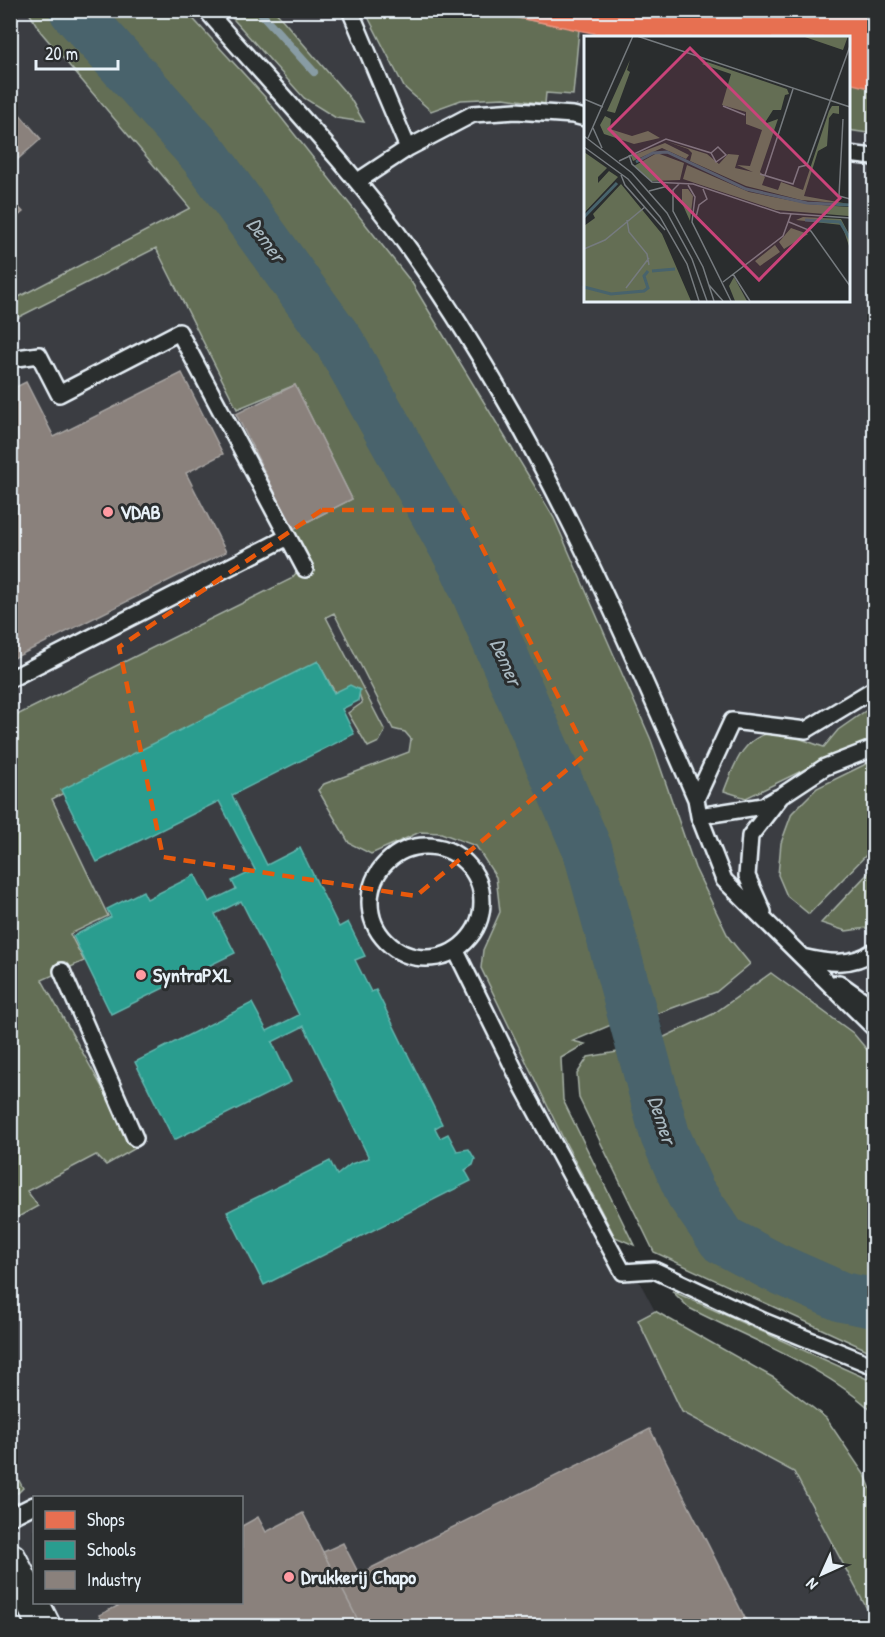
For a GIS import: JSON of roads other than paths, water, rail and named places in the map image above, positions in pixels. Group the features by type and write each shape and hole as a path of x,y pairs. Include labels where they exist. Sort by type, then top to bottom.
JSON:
{"street":[{"path":"10,1559 44,1626"}],"lane":[{"path":"206,10 358,181 409,249 451,311 546,472 602,586 696,799 699,816 724,880 874,1028"},
{"path":"350,10 408,148"},
{"path":"358,181 408,148 473,114 516,111 584,118"},
{"path":"849,154 874,157"},
{"path":"10,358 39,355 59,394 179,332 305,569"},
{"path":"10,679 288,537"},
{"path":"696,799 732,721 807,730 874,689"},
{"path":"699,816 763,806 825,767 874,748"},
{"path":"766,920 747,876 750,836 781,796"},
{"path":"429,845 449,849 466,861 478,878 483,898 481,919 471,937 456,951 432,959 407,956 386,943 373,922 369,897 377,873 390,858 408,848 429,845"},
{"path":"456,951 524,1089 623,1272 654,1270 763,1322 874,1366"},
{"path":"802,957 832,964 865,958 874,951"},
{"path":"802,957 874,1008"},
{"path":"62,971 135,1138"},
{"path":"10,1517 33,1506"}],"waterway":[{"name":"Demer","path":"74,10 205,156 340,343 465,567 588,851 665,1135 690,1192 723,1240 774,1267 842,1297 874,1303"},
{"path":"258,10 314,72"}],"place":[{"name":"VDAB","path":"108,512"},
{"name":"SyntraPXL","path":"141,975"},
{"name":"Drukkerij Chapo","path":"289,1577"}]}
